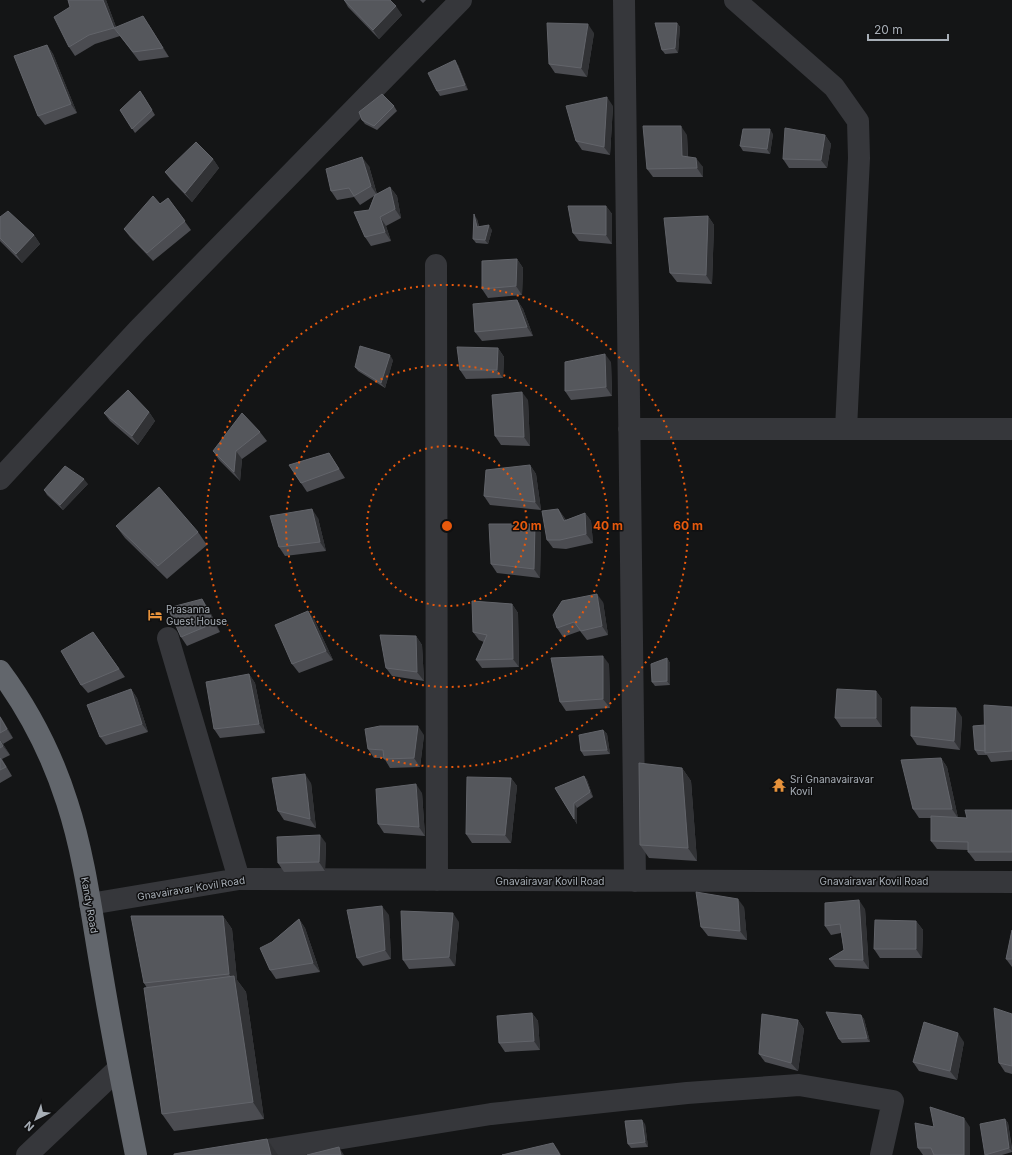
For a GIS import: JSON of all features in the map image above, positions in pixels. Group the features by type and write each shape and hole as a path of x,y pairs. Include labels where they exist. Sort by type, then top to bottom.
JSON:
{"highway":[{"name":"Kandy Road","path":"0,671 25,708 41,737 67,802 79,849 90,904 118,1069 136,1155"}],"street":[{"path":"0,479 138,330 461,0"},
{"path":"624,0 635,881"},
{"path":"735,0 834,87 858,121 858,166 846,429"},
{"path":"436,265 437,880"},
{"path":"629,429 1012,429"},
{"path":"168,638 239,880"},
{"name":"Gnavairavar Kovil Road","path":"90,904 239,880 1012,882"},
{"path":"27,1155 118,1069"},
{"path":"237,1155 491,1114 687,1093 799,1085 893,1101 881,1155"}],"building":[{"path":"68,0 103,0 114,28 89,35 69,47 54,17 70,7"},
{"path":"344,0 390,0 396,6 373,30"},
{"path":"143,16 163,48 133,52 114,28"},
{"path":"547,23 588,24 581,68 549,64"},
{"path":"655,23 677,23 675,48 662,50"},
{"path":"47,45 71,104 38,116 14,56"},
{"path":"455,60 465,85 437,91 428,73"},
{"path":"140,91 152,110 132,129 120,110"},
{"path":"382,94 394,106 374,126 362,120 359,112"},
{"path":"607,97 604,147 576,141 566,106"},
{"path":"643,126 681,126 682,156 696,158 697,168 647,169"},
{"path":"785,128 825,135 821,160 783,159"},
{"path":"743,129 770,129 767,149 740,146"},
{"path":"196,142 213,159 185,193 165,172"},
{"path":"362,157 371,186 354,196 349,188 331,191 326,169"},
{"path":"390,187 395,209 380,217 385,232 365,237 354,212 369,210 375,195"},
{"path":"153,196 160,204 168,198 185,221 147,253 124,229"},
{"path":"568,206 606,206 606,235 573,233"},
{"path":"8,211 34,235 16,254 0,238 0,217"},
{"path":"474,214 477,227 489,225 485,240 473,239"},
{"path":"708,216 706,275 670,273 664,218"},
{"path":"517,259 516,286 482,289 482,261"},
{"path":"517,300 527,327 475,332 473,304"},
{"path":"360,346 390,355 381,383 355,367"},
{"path":"457,347 498,348 497,370 460,370"},
{"path":"605,354 606,387 565,391 565,362"},
{"path":"128,390 149,412 132,436 104,413"},
{"path":"522,392 524,437 495,436 492,395"},
{"path":"242,413 260,432 236,451 234,472 213,451"},
{"path":"329,453 339,469 301,483 289,465"},
{"path":"530,465 535,502 484,496 486,470"},
{"path":"65,466 84,479 60,505 44,490"},
{"path":"159,487 198,532 158,566 116,526"},
{"path":"312,509 320,542 279,547 270,516"},
{"path":"558,509 564,521 585,513 586,534 560,540 547,540 542,511"},
{"path":"489,524 535,524 534,569 491,564"},
{"path":"597,594 602,626 581,631 574,622 557,628 553,615 562,601"},
{"path":"202,599 214,623 181,637 168,608"},
{"path":"472,601 512,604 513,659 476,660 487,635 473,632"},
{"path":"308,611 326,651 292,664 275,625"},
{"path":"93,632 119,669 81,685 61,651"},
{"path":"380,635 416,636 417,672 386,668"},
{"path":"603,656 603,699 560,702 551,658"},
{"path":"667,658 667,681 652,682 651,664"},
{"path":"249,674 259,724 214,729 206,682"},
{"path":"131,689 142,724 100,737 87,705"},
{"path":"837,689 876,691 876,718 835,718"},
{"path":"984,705 1012,707 1012,751 985,753"},
{"path":"911,707 956,708 954,741 911,736"},
{"path":"0,717 7,729 0,733"},
{"path":"985,725 985,751 975,750 973,726"},
{"path":"380,726 418,726 414,758 384,759 383,750 368,749 365,729"},
{"path":"603,730 607,750 581,751 579,735"},
{"path":"0,741 3,746 0,748"},
{"path":"0,758 6,767 0,770"},
{"path":"941,758 952,809 913,809 901,760"},
{"path":"639,763 682,768 688,848 640,845"},
{"path":"305,774 310,819 278,811 272,778"},
{"path":"584,776 590,792 574,803 574,819 555,788"},
{"path":"467,777 511,778 505,835 466,834"},
{"path":"416,784 419,827 378,824 376,789"},
{"path":"965,810 1012,810 1012,852 968,852 968,842 931,841 931,816 967,818"},
{"path":"320,835 319,862 278,863 277,837"},
{"path":"696,892 738,899 740,931 701,927"},
{"path":"859,900 863,960 829,959 844,950 840,924 825,926 825,903"},
{"path":"382,906 385,950 357,958 347,910"},
{"path":"401,911 453,913 449,957 403,960"},
{"path":"131,916 223,916 229,974 144,983"},
{"path":"299,919 313,963 270,970 260,948 272,942"},
{"path":"875,920 916,921 916,949 874,949"},
{"path":"1012,930 1012,959 1006,959"},
{"path":"234,976 253,1102 162,1114 144,988"},
{"path":"994,1008 1012,1014 1012,1066 999,1063"},
{"path":"826,1012 861,1015 867,1038 839,1039"},
{"path":"532,1013 534,1041 499,1043 497,1016"},
{"path":"762,1014 798,1020 791,1063 759,1054"},
{"path":"924,1022 958,1033 950,1071 913,1062"},
{"path":"930,1107 964,1118 964,1155 934,1155 931,1148 918,1148 915,1123 934,1127"},
{"path":"1005,1119 1009,1148 985,1155 980,1124"},
{"path":"642,1120 645,1142 628,1144 625,1121"},
{"path":"267,1139 271,1155 174,1155 174,1154"},
{"path":"553,1143 560,1155 502,1155"},
{"path":"339,1147 341,1155 307,1155"}],"place":[{"name":"Prasanna Guest House","path":"155,615"},
{"name":"Sri Gnanavairavar Kovil","path":"779,785"}]}
